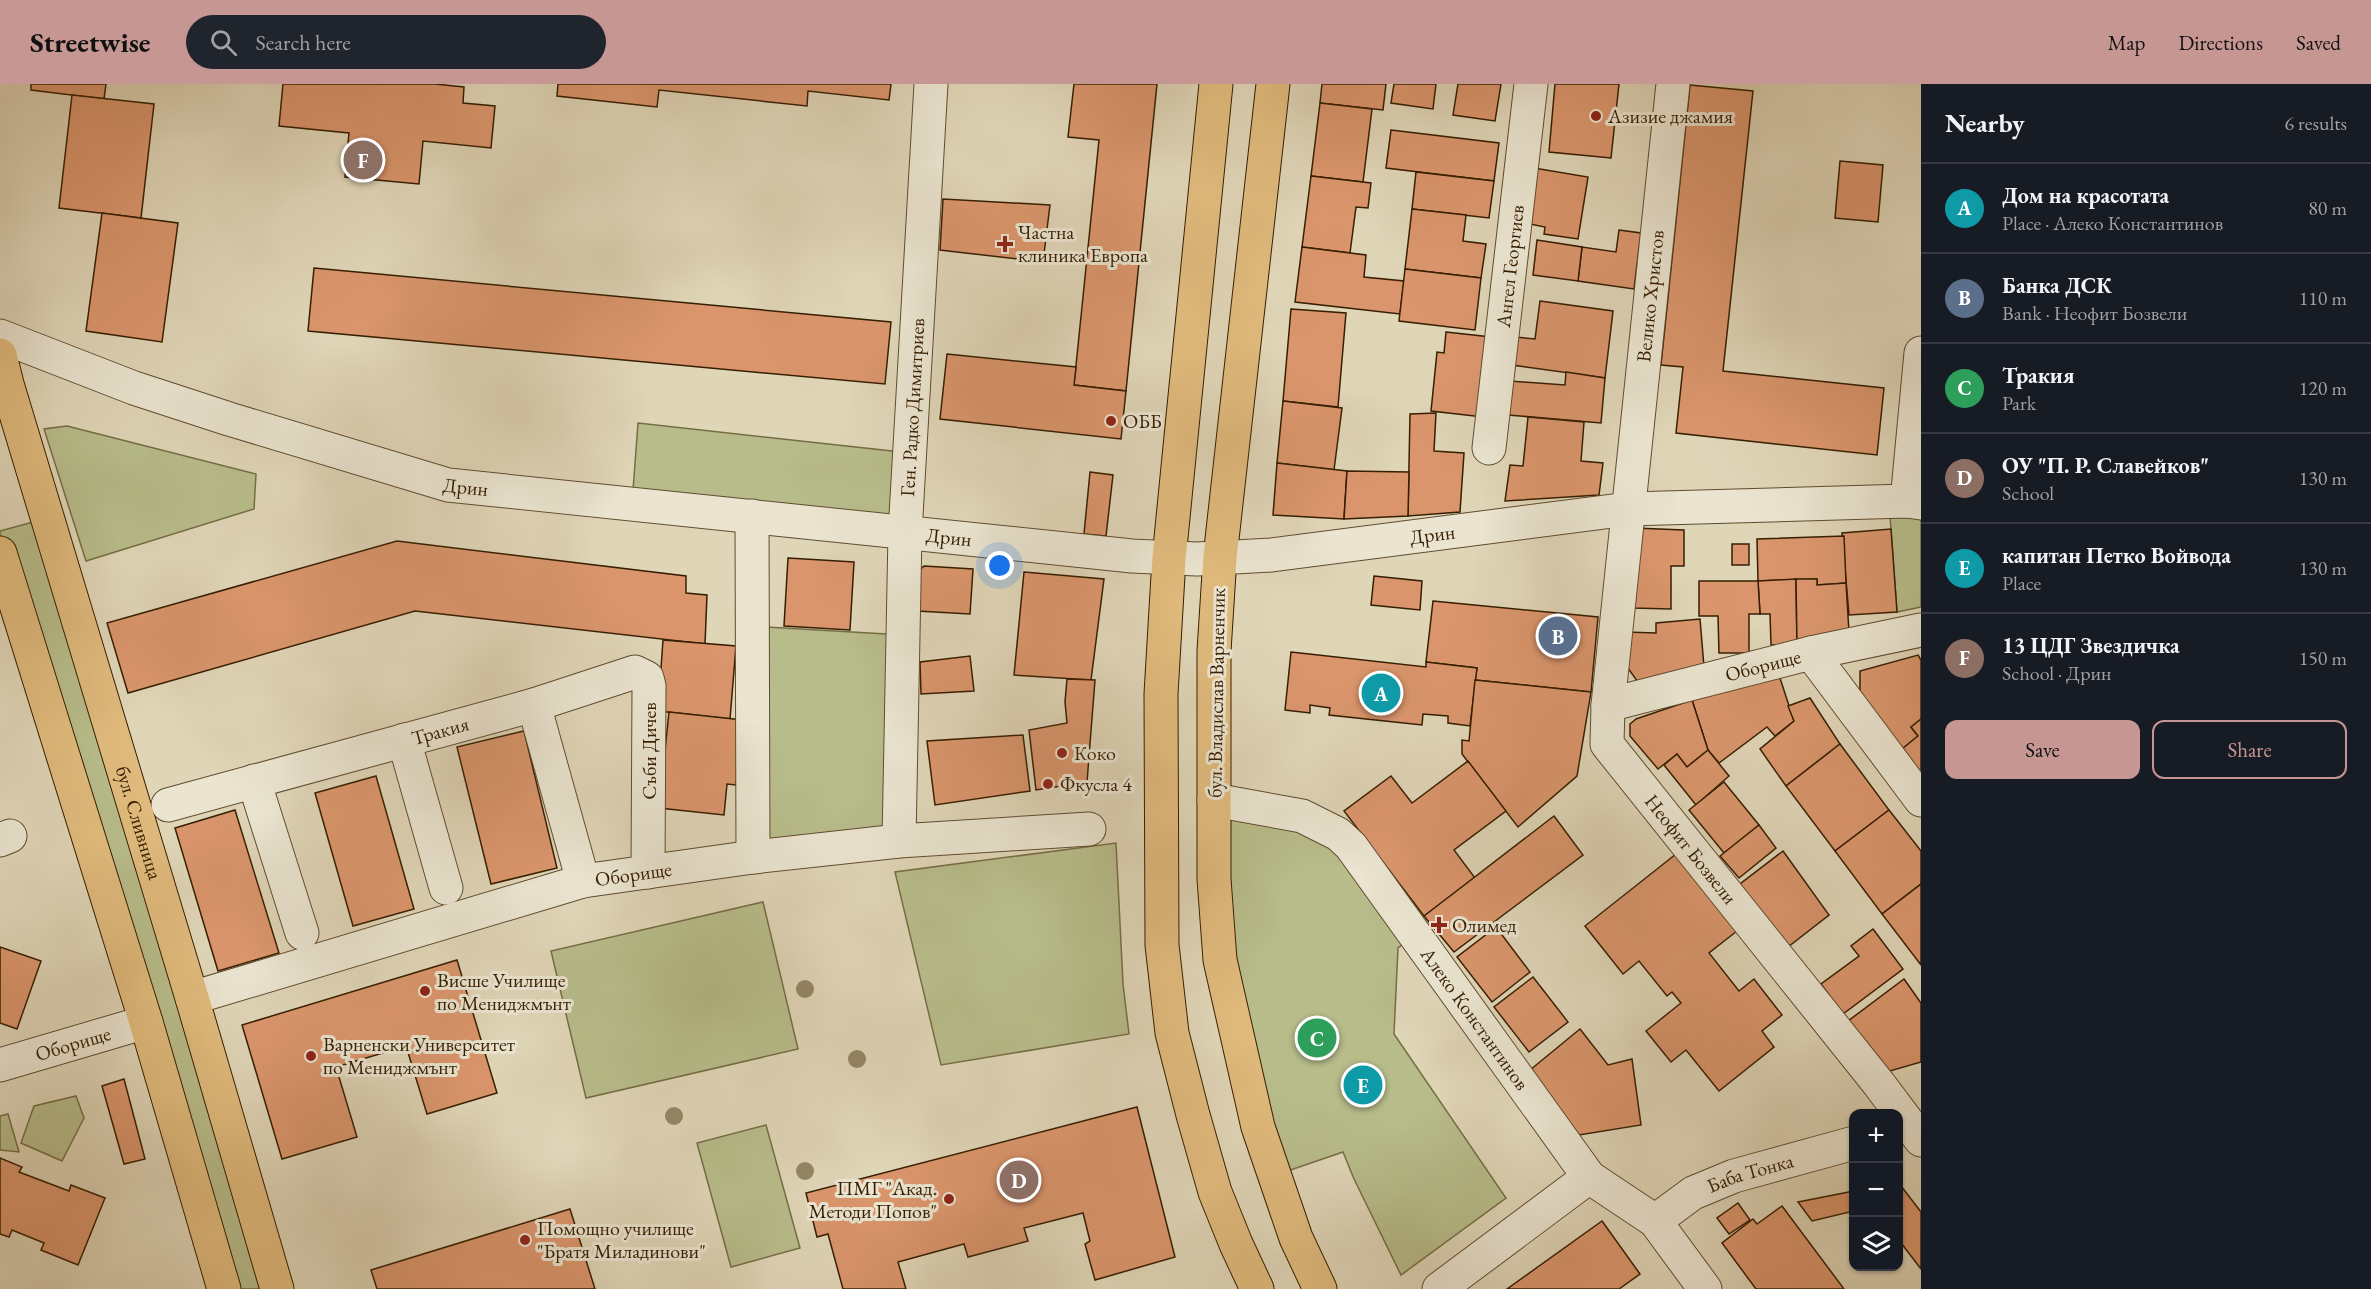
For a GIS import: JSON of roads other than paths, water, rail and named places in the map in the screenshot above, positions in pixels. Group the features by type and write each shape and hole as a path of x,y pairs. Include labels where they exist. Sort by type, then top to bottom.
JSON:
{"main road":[{"path":"1216,84 1169,558 1161,694 1162,945 1172,1033 1215,1192 1257,1289"},
{"name":"бул. Владислав Варненчик","path":"1273,84 1220,557 1214,651 1214,879 1220,960 1234,1030 1258,1127 1296,1238 1320,1289"},
{"name":"бул. Сливница","path":"2,374 278,1289"},
{"path":"0,553 146,1022 224,1289"}],"street":[{"name":"Ген. Радко Димитриев","path":"899,841 905,533 931,84"},
{"name":"Ангел Георгиев","path":"1489,448 1531,84"},
{"name":"Велико Христов","path":"1628,509 1672,84"},
{"name":"Дрин","path":"0,336 134,388 448,485 1169,558 1197,559 1272,555 1628,509 1914,502"},
{"path":"1914,502 1921,353"},
{"name":"Неофит Бозвели","path":"1628,509 1608,705 1607,744 1879,1084 1913,1131"},
{"path":"752,516 753,857"},
{"name":"Оборище","path":"1608,705 1811,652 1921,630"},
{"path":"1811,652 1921,800"},
{"name":"Съби Дичев","path":"534,705 635,672 646,678 649,686 648,872"},
{"path":"534,705 583,881"},
{"name":"Тракия","path":"168,805 534,705"},
{"path":"404,740 446,888"},
{"path":"254,782 302,933"},
{"name":"Алеко Константинов","path":"1214,800 1302,816 1338,834 1351,846 1589,1177 1655,1221 1705,1289"},
{"name":"Оборище","path":"192,998 583,881 753,857 899,841 1089,829"},
{"name":"Оборище","path":"0,1065 146,1022"},
{"name":"Баба Тонка","path":"1655,1221 1693,1193 1734,1176 1849,1144"},
{"path":"1439,1289 1589,1177"}],"place":[{"name":"Азизие джамия","path":"1596,116"},
{"name":"13 ЦДГ Звездичка","path":"363,160"},
{"name":"Частна клиника Европа","path":"1005,244"},
{"name":"ОББ","path":"1111,421"},
{"name":"Банка ДСК","path":"1558,636"},
{"name":"Дом на красотата","path":"1381,693"},
{"name":"Коко","path":"1062,753"},
{"name":"Фкусла 4","path":"1048,784"},
{"name":"Олимед","path":"1439,925"},
{"name":"Висше Училище по Мениджмънт","path":"425,991"},
{"name":"Тракия","path":"1317,1038"},
{"name":"Варненски Университет по Мениджмънт","path":"311,1056"},
{"name":"капитан Петко Войвода","path":"1363,1085"},
{"name":"ОУ \"П. Р. Славейков\"","path":"1019,1180"},
{"name":"ПМГ \"Акад. Методи Попов\"","path":"949,1199"},
{"name":"Помощно училище \"Братя Миладинови\"","path":"525,1240"}]}
